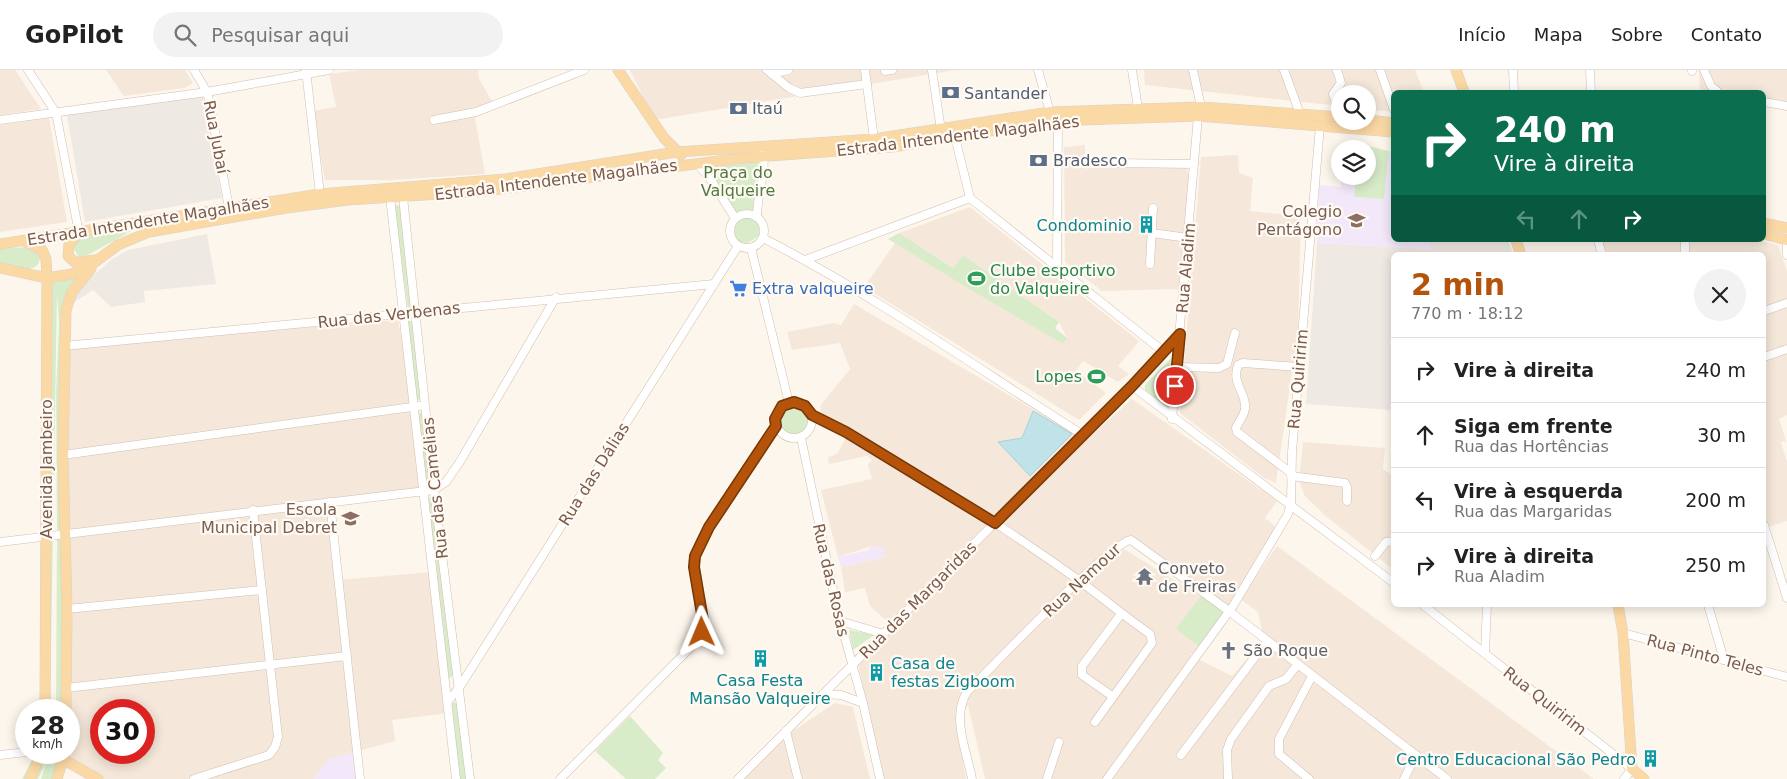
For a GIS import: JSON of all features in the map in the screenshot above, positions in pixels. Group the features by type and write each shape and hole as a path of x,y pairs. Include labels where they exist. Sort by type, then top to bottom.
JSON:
{"main road":[{"path":"618,70 653,123 677,152 696,163"},
{"path":"1456,70 1463,90"},
{"name":"Estrada Intendente Magalhães","path":"0,244 320,194 506,179 677,152 874,139 1050,112 1138,108 1199,112 1331,116"},
{"name":"Estrada Intendente Magalhães","path":"0,268 47,278 72,274 102,258 118,245 149,232 286,208 513,188 696,163 764,156 892,147 1058,121 1199,112 1320,126 1391,132"},
{"path":"1376,121 1391,123"},
{"path":"1766,224 1787,228"},
{"path":"79,233 67,249 71,260 83,263 102,258"},
{"path":"1766,234 1787,239"},
{"name":"Avenida Jambeiro","path":"23,241 42,250 46,259 47,278 45,699"},
{"name":"Avenida Jambeiro","path":"66,699 67,610 63,455 64,346 68,300 78,284 102,258"},
{"path":"1618,607 1623,632 1632,769"},
{"path":"30,779 38,764"},
{"path":"56,779 60,764"},
{"path":"73,764 98,779"},
{"name":"Rua Quiririm","path":"1632,769 1644,779"}],"street":[{"path":"28,70 56,113 79,233"},
{"name":"Rua Jubaí","path":"194,70 207,92 228,208"},
{"path":"0,120 207,92 306,72 329,70"},
{"path":"434,120 458,116 499,104 584,70"},
{"path":"769,72 788,70"},
{"path":"865,70 874,139"},
{"path":"932,70 941,130"},
{"path":"1038,70 1050,112"},
{"path":"1132,70 1138,108"},
{"name":"Rua Aladim","path":"1172,419 1199,112 1193,70"},
{"path":"1284,70 1300,114"},
{"path":"1337,70 1340,85"},
{"path":"1380,70 1391,101"},
{"path":"1513,70 1514,90"},
{"path":"1590,70 1591,90"},
{"path":"1704,70 1711,86 1716,90"},
{"path":"306,72 320,194"},
{"path":"769,72 795,92 800,93 867,84"},
{"path":"1766,102 1787,106"},
{"path":"1057,265 1058,121"},
{"name":"Rua Quiririm","path":"1291,503 1291,475 1320,126"},
{"path":"955,137 970,198 1057,265 1164,352"},
{"path":"756,146 764,156 757,200 758,217 764,229 763,238 751,248 738,246 732,240 729,231 734,218 743,214 758,217"},
{"path":"696,163 710,178 734,218"},
{"path":"1112,163 1194,164"},
{"name":"Rua das Camélias","path":"403,197 434,490 470,779"},
{"name":"Rua das Camélias","path":"390,198 456,779"},
{"path":"806,260 970,198"},
{"path":"1150,264 1153,208"},
{"path":"1152,233 1188,238"},
{"path":"763,238 806,260 1082,434"},
{"path":"1787,239 1787,255"},
{"name":"Rua das Dálias","path":"448,701 459,688 738,246"},
{"path":"751,248 788,403"},
{"name":"Rua das Verbenas","path":"64,346 415,313 556,297 714,284"},
{"path":"0,542 253,510 434,490 446,482 461,460 556,297"},
{"path":"1766,311 1787,303"},
{"name":"Rua das Margaridas","path":"738,779 884,634 935,580 1132,386 1180,334"},
{"path":"1176,367 1219,368 1227,364 1235,334"},
{"path":"1766,356 1787,349"},
{"path":"1300,368 1243,363 1238,365 1236,376 1245,402 1243,416 1236,428 1237,432 1291,475 1345,483 1347,487 1347,501"},
{"path":"1132,386 1172,419 1291,503 1391,580"},
{"path":"560,779 695,643 702,632 704,626 694,567 695,556 709,527 776,426 777,412 788,403 805,406 812,415 846,432 995,523 1079,580 1121,614 1150,634 1153,639 1095,722"},
{"path":"63,455 426,406"},
{"path":"776,426 779,432 789,438 801,438 811,428 812,415"},
{"name":"Rua das Rosas","path":"801,438 840,621 880,779"},
{"path":"330,502 360,779"},
{"path":"1107,779 1229,611 1283,525 1291,503"},
{"path":"194,779 270,754 278,737 253,510"},
{"path":"1766,530 1785,582 1787,598"},
{"name":"Rua Namour","path":"972,779 960,721 962,700 967,692 1079,580 1120,543 1131,540 1229,611 1446,779"},
{"path":"1375,556 1386,542 1391,541"},
{"path":"67,610 262,590"},
{"name":"Rua Quiririm","path":"1426,607 1632,769"},
{"path":"1485,653 1487,607"},
{"path":"1709,607 1724,660"},
{"path":"1112,696 1082,674 1081,671 1082,666 1121,614"},
{"path":"840,621 884,634"},
{"name":"Rua Pinto Teles","path":"1623,632 1787,678"},
{"path":"1181,755 1267,641"},
{"path":"66,688 347,656"},
{"path":"1228,779 1227,750 1231,739 1269,686 1286,679 1297,665"},
{"path":"1309,779 1279,754 1278,745 1312,676"},
{"path":"823,694 841,695 862,703"},
{"path":"786,731 798,779"},
{"path":"1047,779 1059,742"},
{"path":"0,755 15,753"},
{"path":"1404,779 1416,756"},
{"path":"1624,779 1632,769"}],"shaded area":[{"path":"0,70 15,70 41,109 0,115"},
{"path":"106,70 185,70 193,83 185,88 124,96"},
{"path":"360,70 478,70 479,79 493,103 474,112 485,174 391,180 325,180 312,111 336,107 329,74"},
{"path":"630,70 956,70 654,120"},
{"path":"1144,70 1415,70 1423,90 1391,90 1391,112 1376,110 1376,85 1331,85 1331,105 1145,85"},
{"path":"1699,70 1787,70 1787,111 1766,106 1766,90 1700,90"},
{"path":"203,96 222,198 85,222 67,115"},
{"path":"49,118 67,222 0,232 0,125"},
{"path":"1085,145 1085,168 1187,168 1189,185 1180,289 1102,291 1065,262 1064,147"},
{"name":"Colegio Pentágono","path":"1389,151 1391,151 1391,242 1429,242 1430,249 1317,243 1319,185 1341,187 1341,185 1355,185 1354,197 1384,199"},
{"path":"1238,155 1239,173 1253,178 1250,211 1301,216 1298,330 1276,483 1264,478 1180,413 1201,157"},
{"path":"970,207 1139,341 1118,366 1129,374 1118,382 1083,361 1076,371 1106,393 1079,420 864,287 895,243 1063,344 1067,338 1059,322 963,255 953,268 899,233"},
{"path":"207,234 216,284 144,291 145,302 111,307 93,290 73,303 78,289 111,260 128,250"},
{"path":"1429,242 1509,242 1512,252 1391,252 1391,410 1306,404 1317,243 1430,249"},
{"path":"1603,242 1765,242 1778,245 1787,271 1787,415 1779,419 1786,441 1781,442 1787,462 1787,521 1768,527 1766,520 1766,252 1606,252"},
{"path":"854,304 1075,434 1035,474 996,521 1132,399 1277,501 1265,518 1276,527 1225,612 1200,647 1190,655 1232,676 1264,639 1258,612 1240,599 1277,546 1594,779 985,779 968,705 956,723 966,779 884,779 858,665 904,617 891,625 870,606 865,588 845,592 841,567 885,557 872,546 838,557 821,490 872,479 868,465 872,460 867,456 829,464 828,458 838,453 846,437 820,416 821,405 850,369 840,343 792,350 787,332 834,323 841,325","holes":["1130,545 1214,604 1124,549 1093,572 1117,551"]},
{"path":"398,320 414,407 421,488 327,504 338,580 432,572 449,713 392,720 395,741 329,759 314,779 199,779 233,764 188,779 83,779 86,774 70,764 80,764 80,699 69,699 62,346"},
{"path":"1303,442 1385,448 1383,469 1391,475 1391,568 1327,517 1305,496 1299,481"},
{"path":"872,546 883,547 885,557 841,567 838,557 869,550"},
{"path":"835,703 853,707 870,779 741,779 785,736"},
{"path":"357,751 356,779 313,779 329,759"}],"green space":[{"path":"1376,148 1389,151 1384,199 1354,197 1355,185 1376,185"},
{"name":"Praça do Valqueire","path":"759,160 753,205 759,225 759,236 746,244 737,240 734,231 736,218 709,167"},
{"path":"394,206 401,207 412,307 408,309"},
{"path":"137,228 86,256 79,258 73,247 77,240 84,236"},
{"name":"Clube esportivo do Valqueire","path":"899,233 953,268 963,255 1059,322 1055,328 1067,338 1063,344 888,239"},
{"path":"26,247 37,251 40,258 38,264 34,267 23,269 0,263 0,249"},
{"path":"83,274 65,300 66,699 56,699 57,541 55,535 65,533 57,529 56,393 59,323 57,293 50,699 40,699 42,667 48,283"},
{"path":"409,320 414,323 422,399 416,400 406,322"},
{"path":"1170,359 1173,360 1168,406 1165,408 1148,396 1145,385"},
{"path":"793,405 799,406 804,410 808,415 808,427 804,432 799,436 793,437 787,436 782,432 778,427 777,421 778,415 782,410 787,406"},
{"path":"423,412 430,481 428,483 424,481 417,415"},
{"path":"428,499 432,499 454,674 450,678 448,678"},
{"path":"1203,593 1230,616 1200,647 1176,629"},
{"path":"849,630 874,635 853,650"},
{"path":"455,702 458,704 467,779 459,779 451,704"},
{"path":"630,716 663,753 658,760 666,768 655,779 626,779 595,751"},
{"path":"30,764 46,764 38,779 22,779"},
{"path":"46,764 60,764 53,779 41,779"}],"water":[{"path":"1033,411 1072,434 1030,476 998,442 1022,438"}],"place":[{"name":"Santander","path":"950,93"},
{"name":"Itaú","path":"738,108"},
{"name":"Bradesco","path":"1039,160"},
{"name":"Colegio Pentágono","path":"1356,220"},
{"name":"Condominio","path":"1146,225"},
{"name":"Clube esportivo do Valqueire","path":"976,279"},
{"name":"Extra valqueire","path":"738,288"},
{"name":"Lopes","path":"1096,376"},
{"name":"Escola Municipal Debret","path":"351,518"},
{"name":"Conveto de Freiras","path":"1144,577"},
{"name":"São Roque","path":"1229,650"},
{"name":"Casa Festa Mansão Valqueire","path":"760,658"},
{"name":"Casa de festas Zigboom","path":"877,672"},
{"name":"Centro Educacional São Pedro","path":"1650,759"}],"route":[{"path":"702,632 704,626 694,567 695,556 709,527 776,426 777,412 782,406 788,403 800,403 812,415 846,432 995,523 1132,386 1180,334 1175,386"}]}
